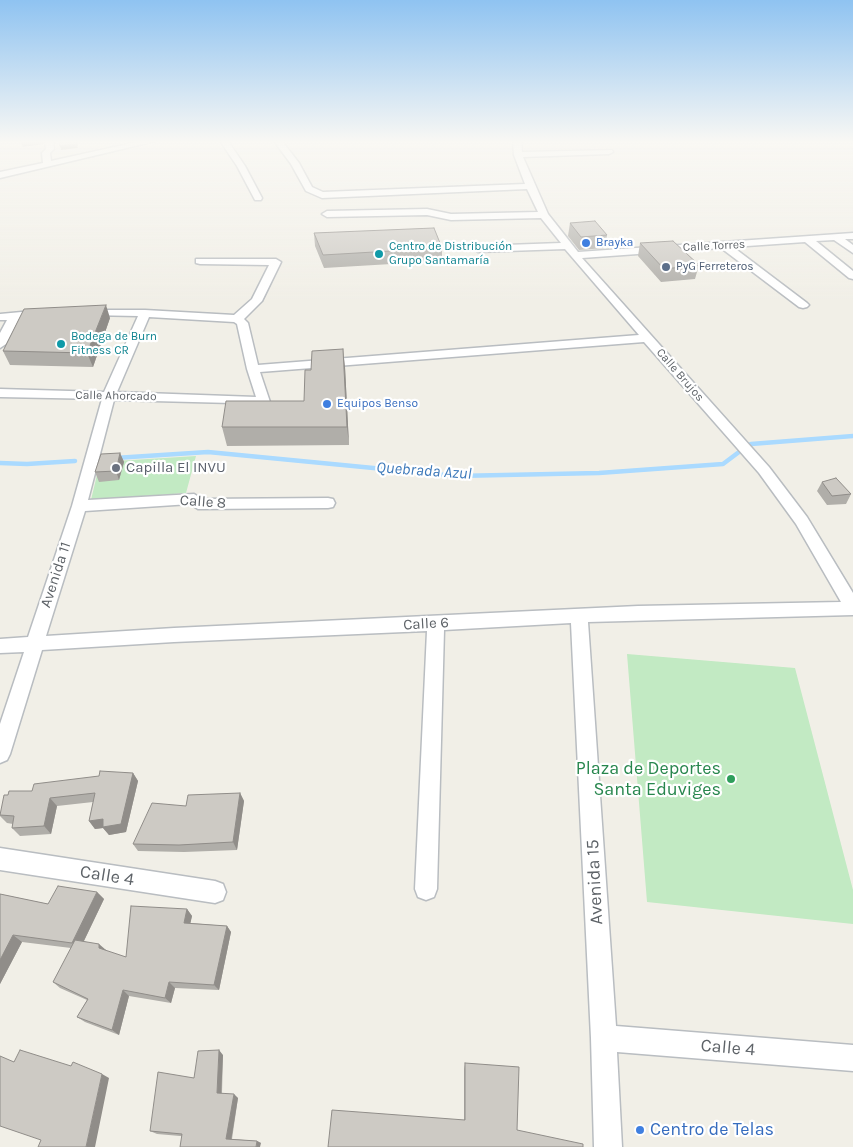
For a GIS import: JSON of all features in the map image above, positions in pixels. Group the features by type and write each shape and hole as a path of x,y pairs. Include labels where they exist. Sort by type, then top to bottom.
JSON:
{"street":[{"name":"Calle Brujos","path":"534,195 544,215 572,251 764,470 802,521 847,589 853,608"},
{"path":"327,214 427,212 451,217 544,215"},
{"name":"Calle Torres","path":"478,250 572,251 725,246 853,236"},
{"path":"837,238 853,250"},
{"path":"808,240 853,276"},
{"path":"725,246 803,305"},
{"path":"200,261 276,262 257,301 237,319"},
{"path":"80,312 145,313 237,319 242,323 253,369 264,402 232,399"},
{"path":"0,317 52,313"},
{"name":"Avenida 11","path":"0,754 78,506 109,396 145,313"},
{"path":"0,344 15,315"},
{"path":"253,369 648,338"},
{"name":"Calle Ahorcado","path":"0,393 232,399"},
{"name":"Calle 8","path":"78,506 194,499 198,504 328,503"},
{"name":"Calle 6","path":"0,646 184,634 436,624 638,613 853,608"},
{"name":"Avenida 15","path":"580,617 604,1038 608,1147"},
{"path":"426,889 436,624"},
{"name":"Calle 4","path":"0,859 215,892"},
{"name":"Calle 4","path":"604,1038 853,1058"}],"green space":[{"path":"196,456 186,493 91,500 100,462"},
{"name":"Plaza de Deportes Santa Eduviges","path":"627,654 795,668 853,890 853,924 647,902"}],"building":[{"path":"595,221 607,235 581,237 570,223"},
{"path":"434,228 442,248 323,255 314,233"},
{"path":"673,241 699,265 664,269 640,243"},
{"path":"106,305 87,353 3,351 24,309"},
{"path":"343,349 347,427 222,427 226,401 304,401 305,370 311,370 312,351"},
{"path":"120,453 116,471 95,472 101,454"},
{"path":"836,478 851,494 832,496 822,482"},
{"path":"100,771 133,773 121,824 103,827 103,819 89,821 95,793 50,798 44,826 12,828 14,816 0,815 4,795 8,795 9,791 32,791 34,784 99,776"},
{"path":"240,793 233,842 179,845 133,844 152,803 186,806 188,795"},
{"path":"58,886 97,892 72,943 13,935 0,960 0,894 48,904"},
{"path":"131,906 187,909 184,923 227,926 214,985 169,982 165,998 123,990 112,1030 77,1017 88,999 53,982 75,940 99,944 99,948 126,957"},
{"path":"20,1050 71,1066 73,1062 102,1074 86,1147 38,1147 41,1140 0,1126 0,1056 14,1062"},
{"path":"219,1050 217,1093 234,1094 226,1139 257,1141 256,1147 180,1147 182,1134 150,1131 158,1072 194,1078 198,1051"},
{"path":"465,1063 519,1067 517,1130 583,1144 583,1147 328,1147 332,1110 465,1120"}],"waterway":[{"name":"Quebrada Azul","path":"751,444 853,436"},
{"name":"Quebrada Azul","path":"115,458 208,452 456,476 599,473 723,464 739,452"},
{"name":"Quebrada Azul","path":"0,463 27,464 75,461"}],"place":[{"name":"Brayka","path":"586,243"},
{"name":"Centro de Distribución Grupo Santamaría","path":"379,254"},
{"name":"PyG Ferreteros","path":"666,267"},
{"name":"Bodega de Burn Fitness CR","path":"61,344"},
{"name":"Equipos Benso","path":"327,404"},
{"name":"Capilla El INVU","path":"116,468"},
{"name":"Plaza de Deportes Santa Eduviges","path":"731,779"},
{"name":"Centro de Telas","path":"640,1130"}]}
